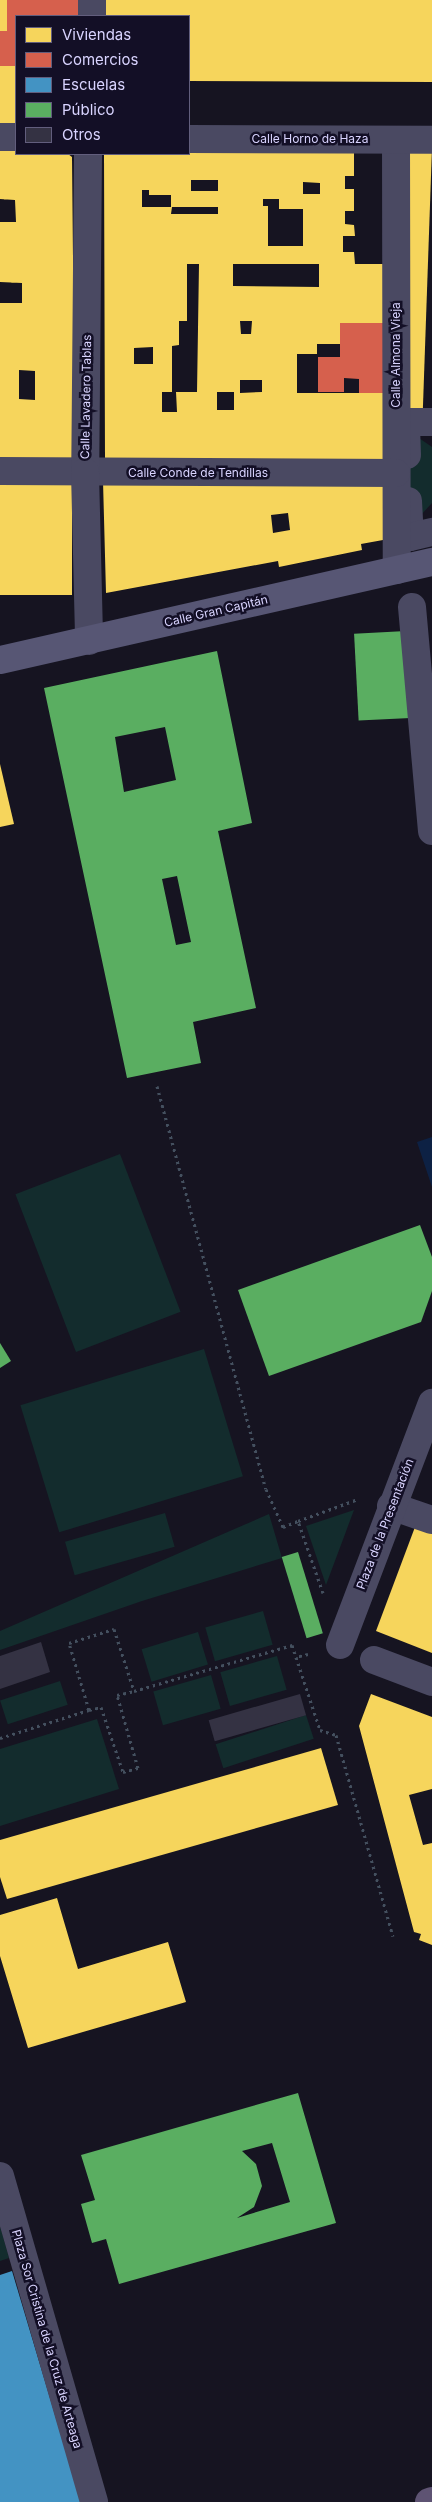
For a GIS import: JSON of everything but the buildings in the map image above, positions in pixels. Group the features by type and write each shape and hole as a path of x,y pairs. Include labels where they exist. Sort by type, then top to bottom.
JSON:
{"main road":[{"name":"Calle Gran Capitán","path":"0,660 432,562"}],"street":[{"path":"92,0 92,15"},
{"path":"0,137 15,137"},
{"name":"Calle Horno de Haza","path":"190,139 432,140"},
{"name":"Calle Almona Vieja","path":"396,140 397,570"},
{"name":"Calle Lavadero Tablas","path":"88,155 85,472 89,641"},
{"path":"401,415 432,415"},
{"path":"432,422 406,422 410,537 432,532"},
{"name":"Calle Conde de Tendillas","path":"0,471 396,474"},
{"path":"412,607 432,831"},
{"name":"Plaza de la Presentación","path":"340,1645 391,1506 432,1403"},
{"path":"391,1506 432,1520"},
{"path":"374,1660 432,1682"},
{"name":"Plaza Sor Cristina de la Cruz de Arteaga","path":"0,2176 94,2502"}],"path":[{"path":"157,1086 266,1489 283,1527 368,1495 391,1506"},
{"path":"298,1522 324,1597"},
{"path":"89,1710 69,1643 114,1629 134,1691"},
{"path":"0,1738 101,1707 123,1772 138,1768 117,1695 292,1645 320,1730 336,1735 393,1936"},
{"path":"296,1657 312,1653"}],"green space":[{"path":"406,429 432,447 432,503 409,528"},
{"path":"120,1154 181,1312 76,1352 15,1194"},
{"path":"204,1349 243,1476 59,1532 20,1405"},
{"path":"354,1510 326,1585 306,1526"},
{"path":"165,1513 175,1547 75,1575 65,1542"},
{"path":"269,1514 282,1558 142,1601 0,1650 0,1631"},
{"path":"263,1611 273,1645 215,1661 205,1628"},
{"path":"198,1632 208,1665 152,1682 142,1649"},
{"path":"277,1656 287,1690 230,1706 220,1672"},
{"path":"211,1675 221,1709 163,1725 153,1692"},
{"path":"60,1681 68,1705 8,1724 0,1700"},
{"path":"306,1715 314,1739 223,1768 216,1744"},
{"path":"97,1719 119,1789 0,1826 0,1749"},
{"path":"0,2226 9,2258 0,2261"}],"water":[{"path":"432,1137 432,1187 417,1142"}]}
